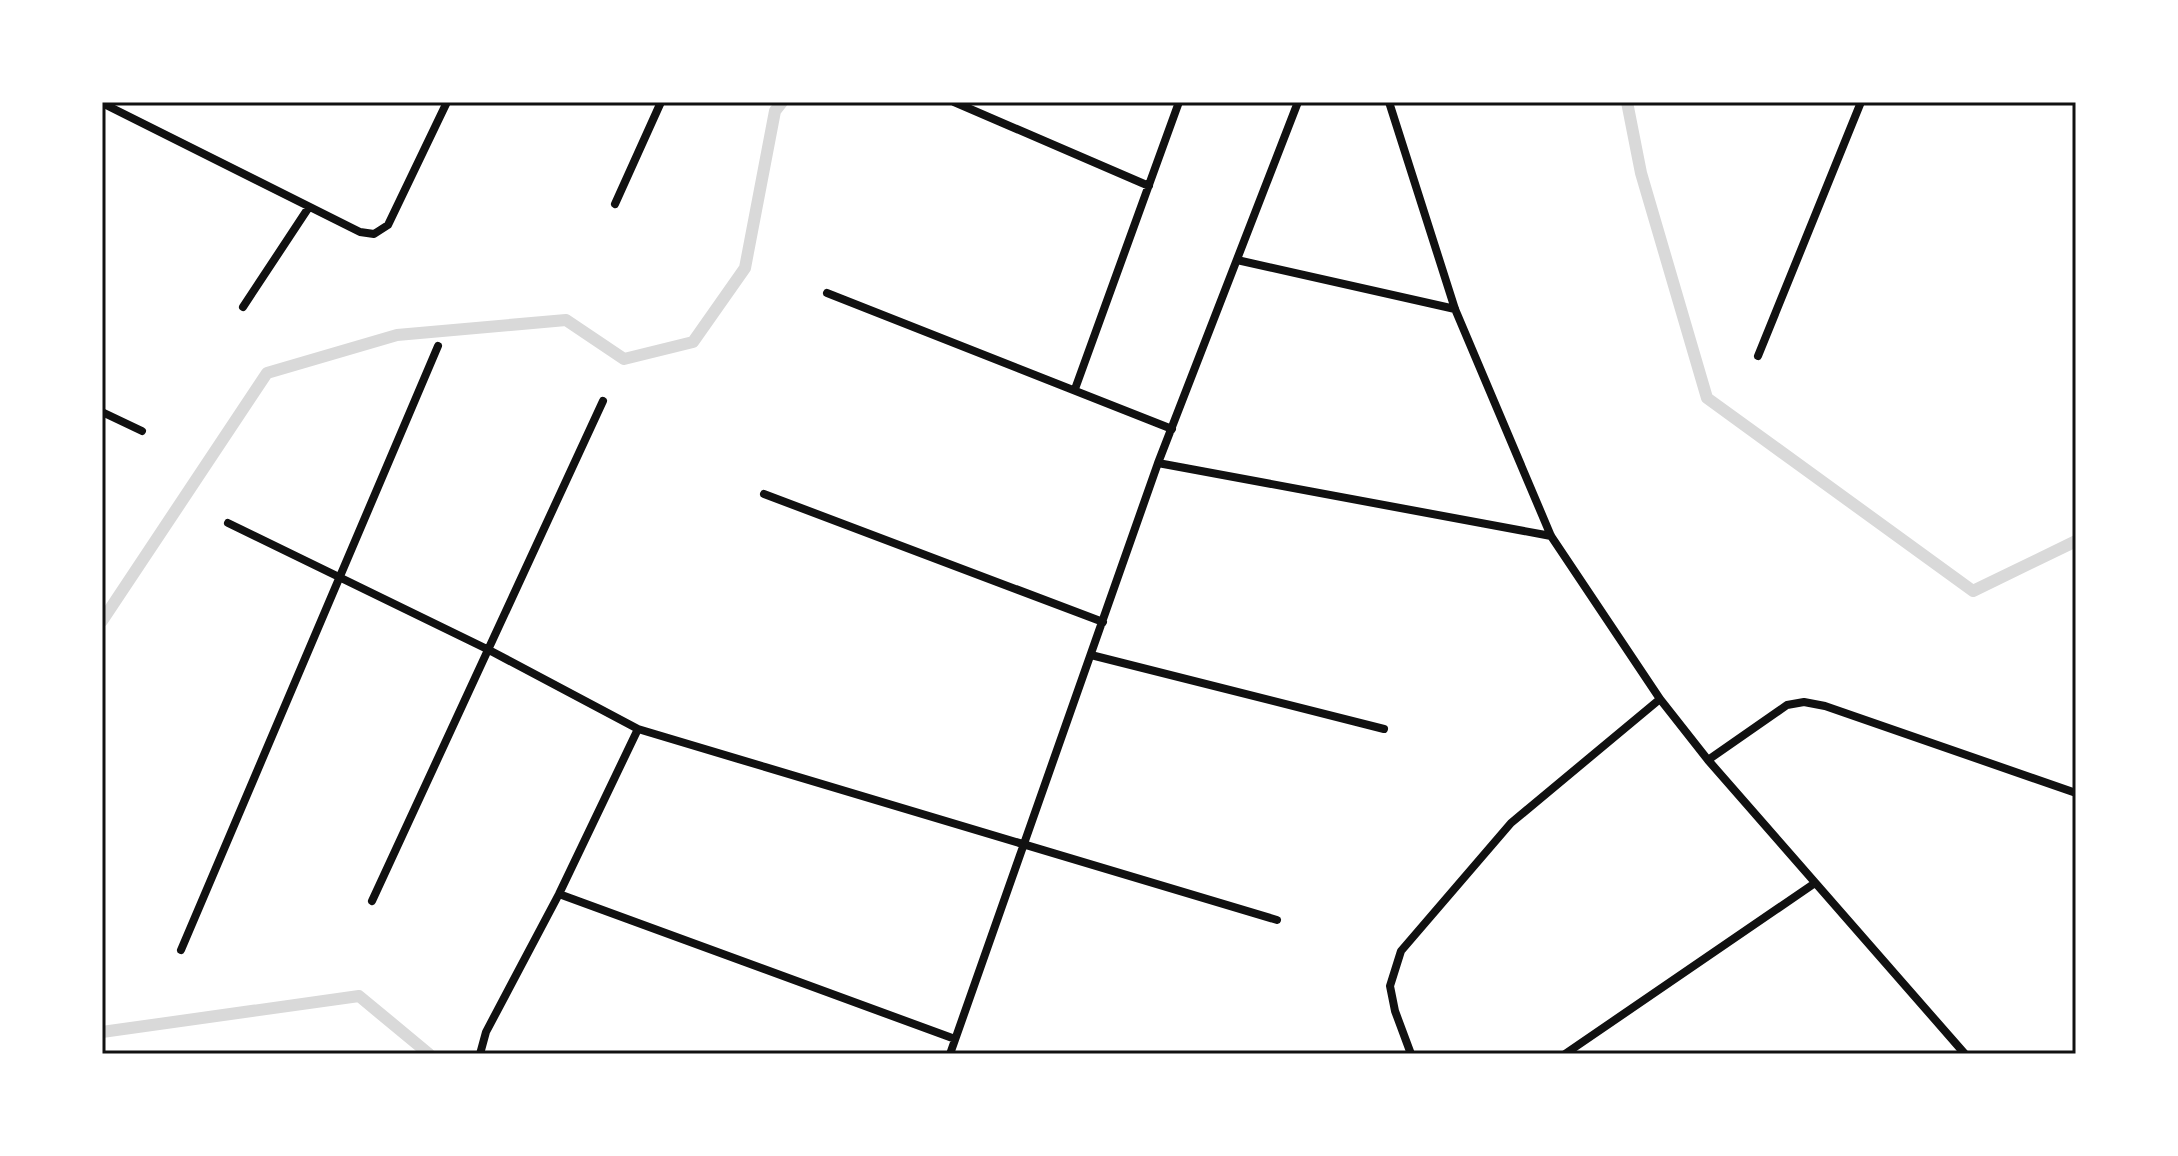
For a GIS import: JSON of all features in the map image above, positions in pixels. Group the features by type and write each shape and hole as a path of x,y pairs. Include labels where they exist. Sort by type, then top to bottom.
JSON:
{"street":[{"path":"102,103 360,232 374,234 388,225 447,102"},
{"path":"615,204 661,102"},
{"path":"954,102 1149,186"},
{"path":"1075,389 1179,102"},
{"path":"950,1054 1158,463 1298,102"},
{"path":"1389,102 1455,309 1551,536 1660,699 1708,760 1965,1054"},
{"path":"1758,356 1861,102"},
{"path":"243,307 309,207"},
{"path":"1237,260 1455,309"},
{"path":"827,293 1172,429"},
{"path":"181,950 438,346"},
{"path":"372,901 603,401"},
{"path":"102,412 142,431"},
{"path":"1158,463 1551,536"},
{"path":"764,494 1103,622"},
{"path":"228,523 489,650 638,729 1277,920"},
{"path":"1091,655 1384,729"},
{"path":"1411,1054 1395,1011 1390,986 1401,951 1511,823 1660,699"},
{"path":"1708,760 1787,705 1804,702 1825,706 2076,793"},
{"path":"480,1054 486,1032 559,894 638,729"},
{"path":"1565,1054 1815,883"},
{"path":"559,894 955,1039"}],"waterway":[{"path":"102,621 267,373 397,335 566,320 624,359 693,342 745,268 775,111 782,102"},
{"path":"1627,102 1641,173 1707,398 1973,591 2076,541"},
{"path":"102,1032 359,996 429,1054"}]}
